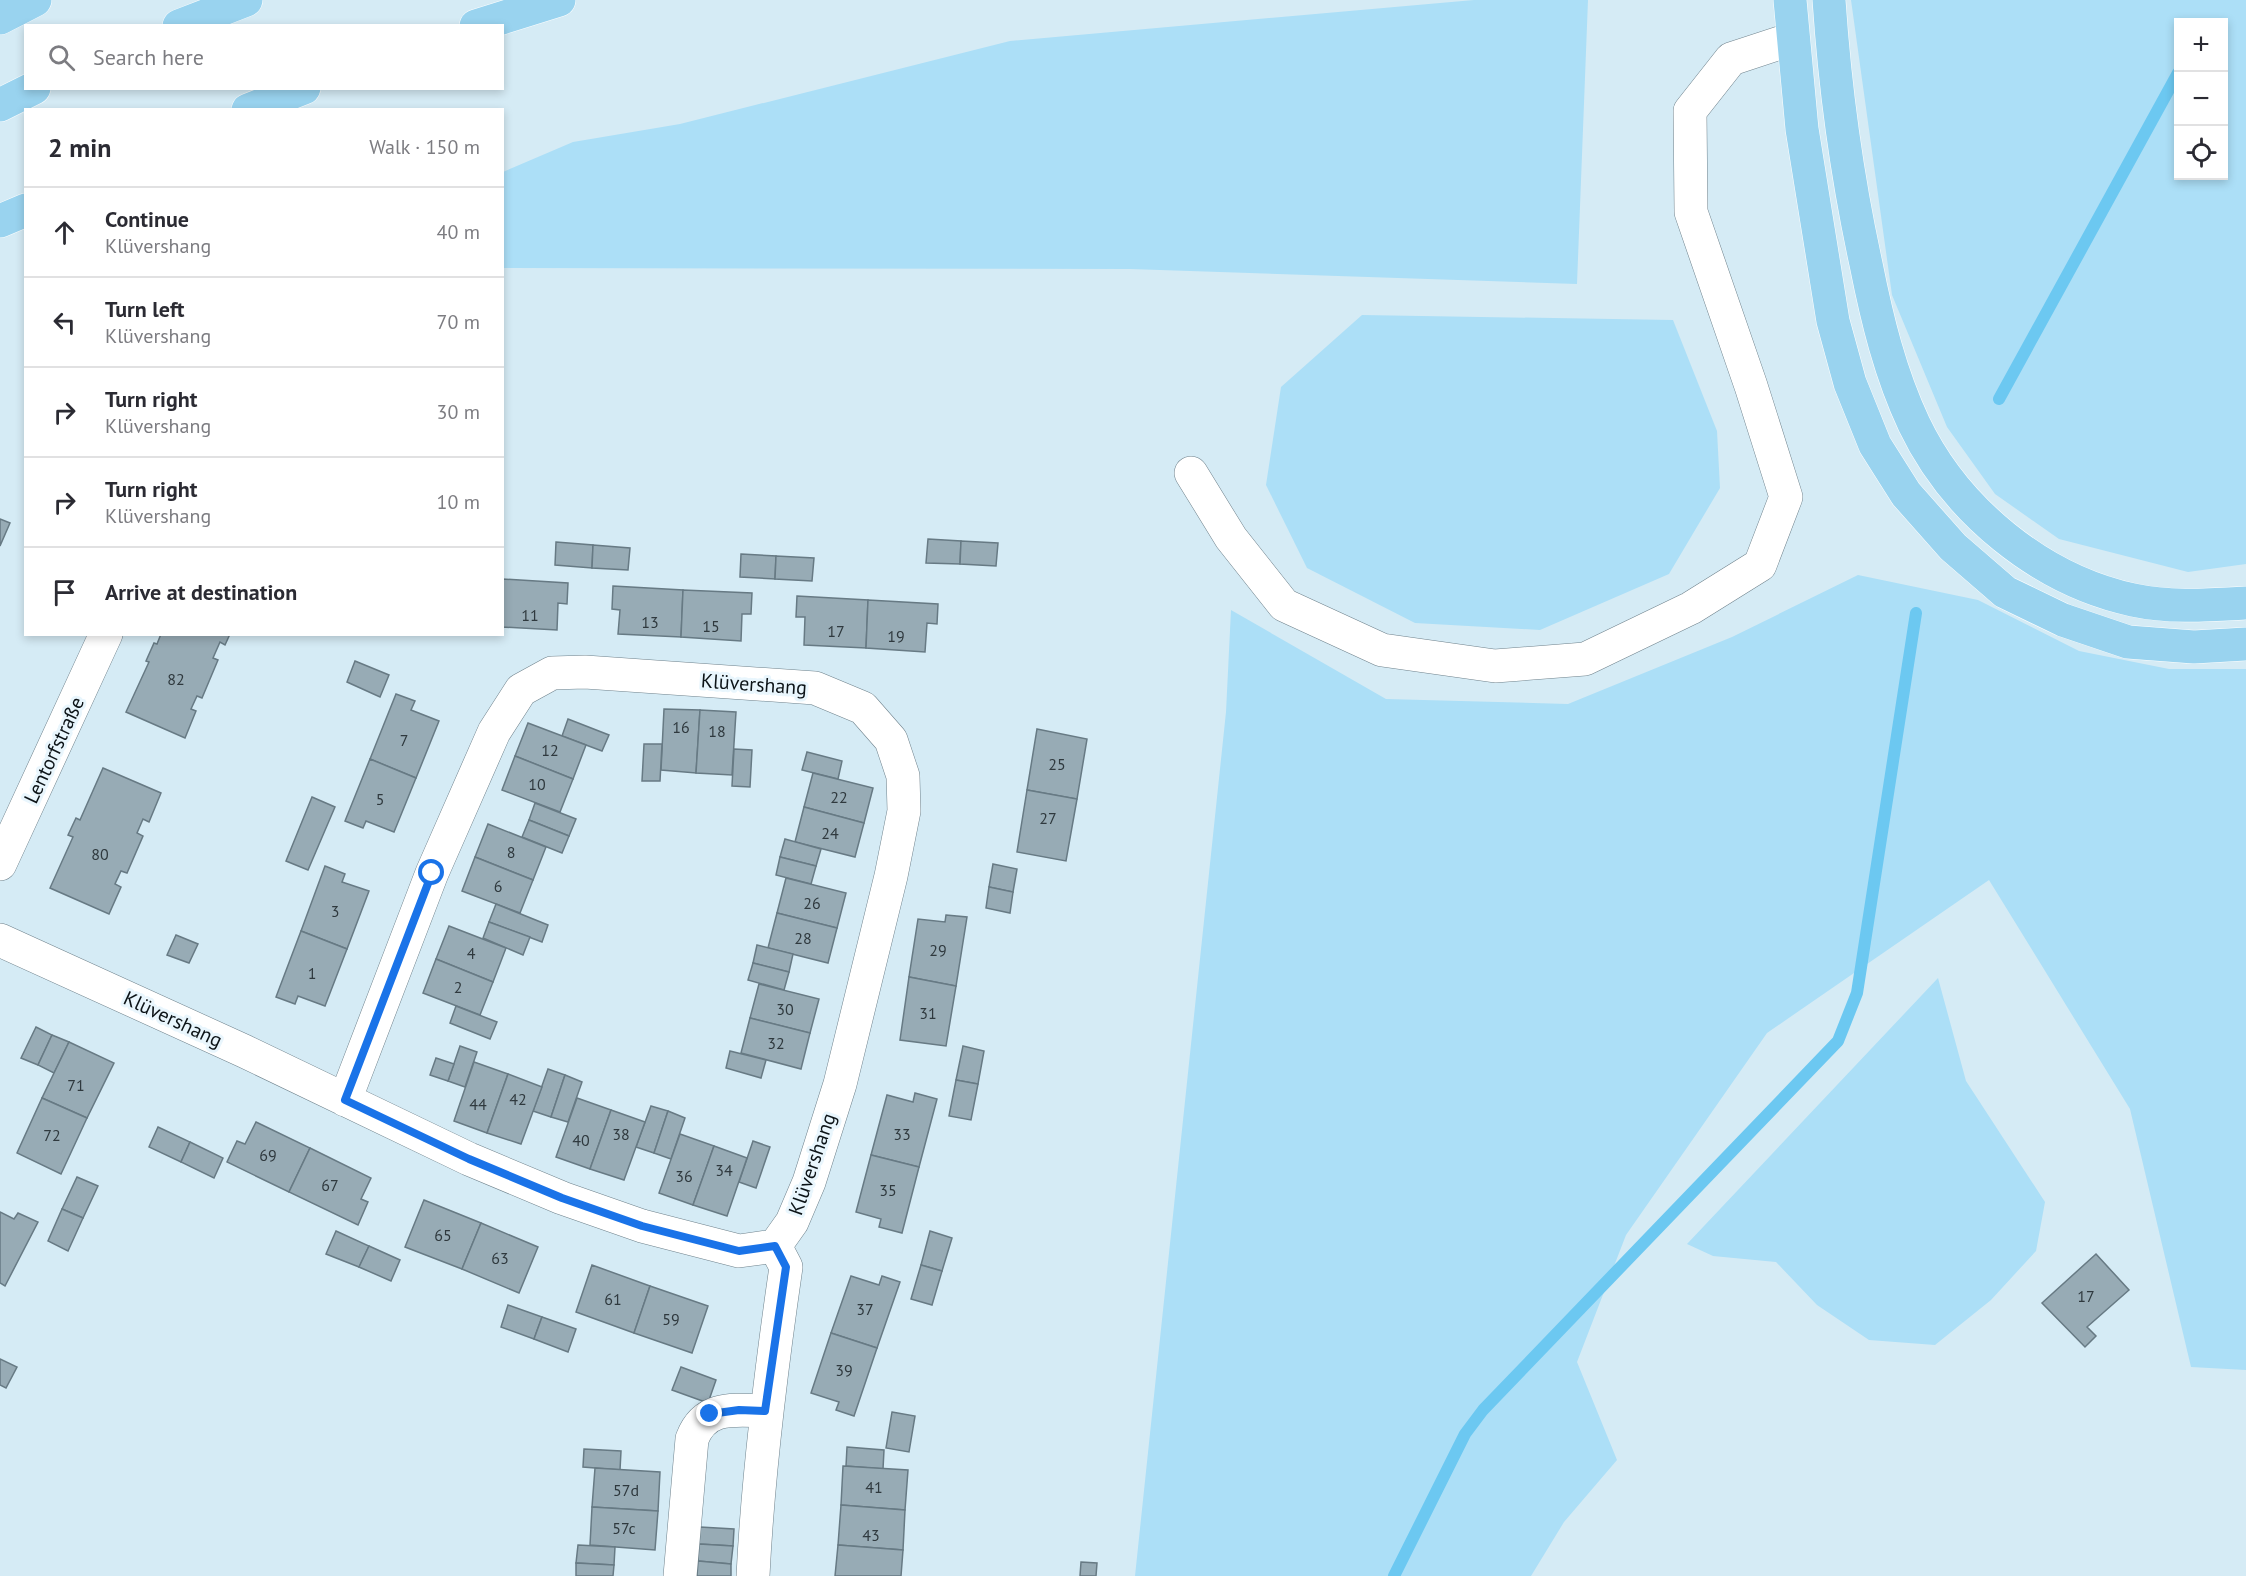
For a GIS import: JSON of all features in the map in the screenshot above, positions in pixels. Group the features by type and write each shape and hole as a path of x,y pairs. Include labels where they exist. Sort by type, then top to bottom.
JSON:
{"highway":[{"path":"0,18 34,0"},
{"path":"184,24 246,0"},
{"path":"482,24 559,0"},
{"path":"1790,0 1792,39 1815,222 1833,321 1850,383 1875,445 1906,494 1953,547 2005,592 2063,620 2128,642 2194,647 2246,644"},
{"path":"1828,0 1841,124 1856,219 1877,316 1891,367 1915,425 1942,470 1976,511 2021,550 2075,582 2134,600 2192,606 2246,603"},
{"path":"0,105 30,90"},
{"path":"253,108 299,90"},
{"path":"0,222 24,211"}],"street":[{"path":"1191,473 1231,538 1284,606 1382,650 1495,666 1586,659 1691,608 1760,566 1786,497 1751,386 1691,212 1690,111 1731,59 1792,39"},
{"name":"Lentorfstraße","path":"0,864 105,636"},
{"name":"Klüvershang","path":"0,940 469,1159 562,1198 642,1226 739,1251 775,1246 792,1222 809,1182 840,1084 891,876 904,811 903,776 891,740 863,708 815,688 585,672 552,673 521,690 494,732 466,792 345,1100"},
{"path":"753,1576 757,1494 765,1411 786,1267 775,1246"},
{"path":"680,1576 692,1439 697,1425 710,1414 739,1410 765,1411"}],"shaded area":[{"path":"1474,0 1588,0 1577,284 1130,269 504,268 504,172 573,142 680,124 1010,41"},
{"path":"1851,0 2246,0 2246,564 2188,572 2059,539 1995,494 1947,427 1892,295"},
{"path":"1362,315 1673,320 1717,431 1720,488 1669,574 1540,630 1415,623 1307,568 1266,485 1281,387"},
{"path":"1858,575 1978,600 2079,651 2169,669 2246,669 2246,1370 2191,1367 2130,1109 1989,880 1767,1033 1626,1235 1577,1362 1617,1460 1564,1522 1531,1576 1135,1576 1226,712 1231,610 1386,699 1568,704 1732,637"},
{"path":"1938,978 1966,1081 2045,1202 2036,1251 1991,1300 1935,1345 1869,1340 1817,1305 1776,1262 1713,1256 1687,1244"}],"building":[{"path":"0,519 10,523 0,546"},
{"path":"928,539 961,541 960,564 926,563"},
{"path":"961,541 998,543 996,566 960,564"},
{"path":"556,542 593,545 592,568 555,565"},
{"path":"593,545 630,548 628,570 592,568"},
{"path":"741,554 776,556 775,579 740,577"},
{"path":"776,556 814,558 812,581 775,579"},
{"path":"504,579 568,583 567,604 558,603 557,630 504,627"},
{"path":"613,586 683,590 681,637 618,634 620,610 612,609"},
{"path":"683,590 752,593 751,614 742,614 741,641 681,637"},
{"path":"797,596 868,600 866,648 804,645 805,617 796,617"},
{"path":"868,600 938,604 937,624 927,623 925,652 866,648"},
{"path":"160,636 229,636 225,645 220,642 213,658 218,660 202,698 197,696 191,709 196,711 185,738 126,712 149,662 146,661 154,643 157,644"},
{"path":"355,661 389,675 380,697 347,682"},
{"path":"396,694 415,701 411,710 439,721 416,778 370,759"},
{"path":"664,709 700,710 696,773 661,770"},
{"path":"700,710 736,712 732,775 696,773"},
{"path":"568,719 609,735 602,751 562,736"},
{"path":"528,723 586,745 573,779 515,756"},
{"path":"1037,729 1087,739 1077,799 1027,790"},
{"path":"644,744 662,744 660,781 642,781"},
{"path":"734,749 752,750 750,787 732,786"},
{"path":"807,752 842,761 838,779 802,770"},
{"path":"515,756 573,779 560,812 502,790"},
{"path":"370,759 416,778 394,832 366,821 363,828 345,821"},
{"path":"103,768 161,793 149,822 143,819 137,833 143,836 127,873 121,871 115,884 121,887 109,914 50,888 73,837 68,835 76,818 80,820"},
{"path":"813,773 873,788 864,823 804,807"},
{"path":"1027,790 1077,799 1066,861 1017,852"},
{"path":"312,797 335,807 308,870 286,861"},
{"path":"535,803 576,819 569,836 529,820"},
{"path":"804,807 864,823 855,857 795,842"},
{"path":"529,820 569,836 562,853 522,837"},
{"path":"488,824 546,847 533,880 475,857"},
{"path":"785,839 821,849 816,866 780,857"},
{"path":"475,857 533,880 520,913 462,891"},
{"path":"780,857 816,866 811,884 776,875"},
{"path":"993,864 1017,869 1013,892 989,887"},
{"path":"325,866 345,874 342,882 369,891 347,949 301,931"},
{"path":"786,878 846,893 837,928 777,913"},
{"path":"989,887 1013,892 1010,913 986,908"},
{"path":"496,904 548,925 542,942 489,922"},
{"path":"777,913 837,928 828,963 768,948"},
{"path":"946,915 967,917 956,986 909,977 918,919 945,922"},
{"path":"489,922 530,937 523,955 483,938"},
{"path":"449,926 506,948 493,982 436,959"},
{"path":"301,931 347,949 325,1006 298,996 295,1004 276,997"},
{"path":"176,935 198,944 189,963 167,955"},
{"path":"757,945 793,954 789,972 753,963"},
{"path":"436,959 493,982 480,1015 423,993"},
{"path":"753,963 789,972 784,990 748,980"},
{"path":"909,977 956,986 946,1046 900,1040"},
{"path":"759,984 819,999 810,1033 750,1018"},
{"path":"456,1006 497,1022 490,1039 450,1023"},
{"path":"750,1018 810,1033 801,1069 741,1053"},
{"path":"36,1027 52,1035 38,1065 21,1058"},
{"path":"52,1035 69,1042 54,1073 38,1065"},
{"path":"69,1042 114,1063 87,1118 42,1098"},
{"path":"460,1046 477,1052 465,1087 448,1081"},
{"path":"963,1046 984,1051 978,1084 956,1080"},
{"path":"730,1051 766,1060 761,1078 726,1068"},
{"path":"436,1058 454,1064 448,1081 430,1075"},
{"path":"474,1062 508,1074 487,1133 454,1121"},
{"path":"548,1069 565,1075 551,1117 533,1111"},
{"path":"508,1074 542,1087 521,1144 487,1133"},
{"path":"565,1075 582,1082 568,1122 551,1117"},
{"path":"956,1080 978,1084 971,1120 949,1116"},
{"path":"915,1093 937,1099 919,1167 871,1155 887,1095 913,1102"},
{"path":"42,1098 87,1118 61,1174 17,1153"},
{"path":"577,1098 611,1110 590,1169 556,1157"},
{"path":"651,1106 668,1111 654,1153 636,1147"},
{"path":"611,1110 645,1122 624,1180 590,1169"},
{"path":"668,1111 685,1118 671,1159 654,1153"},
{"path":"256,1122 310,1148 289,1192 227,1162 237,1141 245,1144"},
{"path":"158,1127 190,1142 181,1162 149,1147"},
{"path":"680,1134 714,1146 693,1205 659,1193"},
{"path":"753,1141 770,1147 756,1188 739,1182"},
{"path":"190,1142 223,1158 214,1178 181,1162"},
{"path":"714,1146 747,1158 727,1216 693,1205"},
{"path":"310,1148 371,1178 361,1199 368,1202 358,1225 289,1192"},
{"path":"871,1155 919,1167 902,1233 879,1227 881,1219 856,1212"},
{"path":"77,1177 98,1186 83,1218 62,1209"},
{"path":"424,1200 481,1223 462,1269 405,1247"},
{"path":"62,1209 83,1218 68,1251 48,1241"},
{"path":"0,1212 14,1219 18,1213 38,1222 5,1286 0,1283"},
{"path":"481,1223 538,1247 519,1293 462,1269"},
{"path":"336,1231 369,1246 359,1267 326,1254"},
{"path":"930,1231 952,1238 942,1271 921,1265"},
{"path":"369,1246 400,1260 391,1281 359,1267"},
{"path":"2096,1254 2129,1290 2087,1327 2096,1336 2085,1347 2042,1303"},
{"path":"592,1265 650,1286 634,1333 576,1312"},
{"path":"921,1265 942,1271 932,1305 911,1299"},
{"path":"851,1276 879,1285 882,1276 900,1282 877,1348 831,1333"},
{"path":"650,1286 708,1306 692,1353 634,1333"},
{"path":"508,1305 542,1317 534,1339 501,1327"},
{"path":"542,1317 576,1329 568,1352 534,1339"},
{"path":"831,1333 877,1348 854,1416 836,1410 839,1402 811,1393"},
{"path":"0,1359 17,1367 6,1388 0,1385"},
{"path":"681,1367 716,1380 708,1403 672,1390"},
{"path":"892,1412 915,1416 909,1452 886,1448"},
{"path":"847,1447 884,1450 883,1469 846,1466"},
{"path":"584,1449 621,1451 620,1470 583,1467"},
{"path":"843,1466 908,1470 905,1510 841,1505"},
{"path":"595,1468 660,1472 658,1511 592,1507"},
{"path":"841,1505 905,1510 903,1550 838,1545"},
{"path":"592,1507 658,1511 655,1550 590,1545"},
{"path":"700,1527 734,1529 733,1546 699,1544"},
{"path":"699,1544 733,1546 731,1564 698,1561"},
{"path":"578,1545 615,1547 614,1565 576,1563"},
{"path":"838,1545 903,1550 901,1576 835,1576"},
{"path":"698,1561 731,1564 731,1576 697,1576"},
{"path":"1081,1562 1097,1563 1096,1576 1080,1576"},
{"path":"576,1563 614,1565 613,1576 576,1576"}],"waterway":[{"path":"1999,399 2174,80"},
{"path":"1394,1576 1465,1434 1483,1410 1838,1041 1857,993 1916,613"}],"route":[{"path":"432,873 345,1100 469,1159 562,1198 642,1226 739,1251 775,1246 786,1267 765,1411 739,1410 710,1414"}]}
